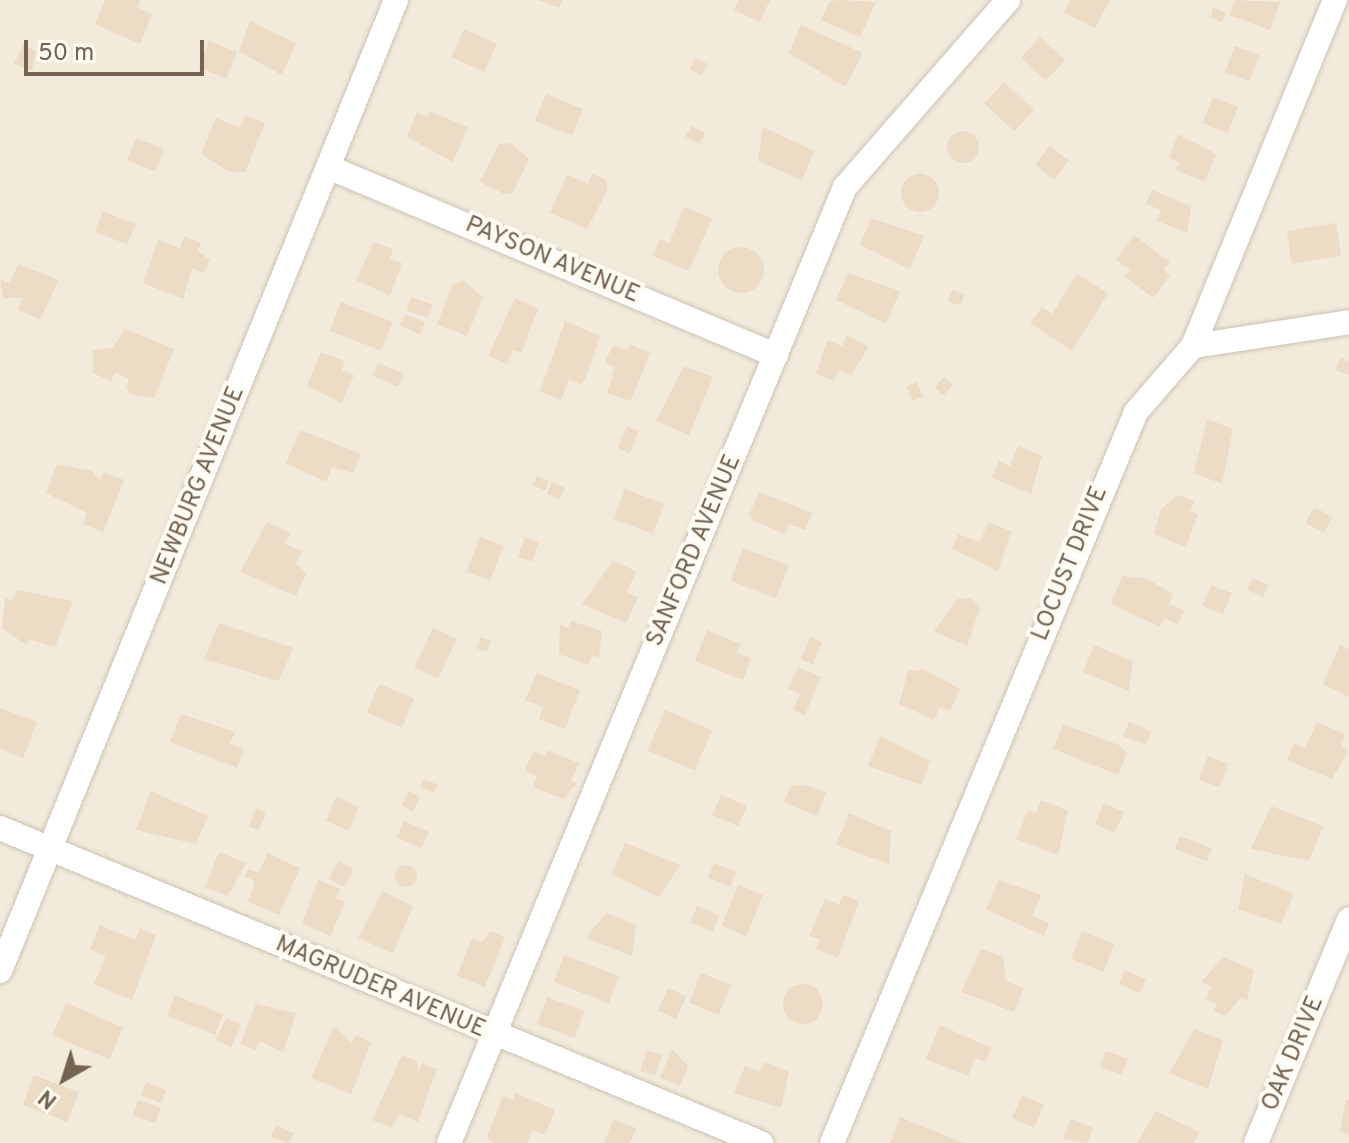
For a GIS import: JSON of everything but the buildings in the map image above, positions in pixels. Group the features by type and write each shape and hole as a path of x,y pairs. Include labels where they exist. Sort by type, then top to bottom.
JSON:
{"street":[{"name":"NEWBURG AVENUE","path":"0,971 396,0"},
{"name":"SANFORD AVENUE","path":"449,1143 845,187 1008,0"},
{"name":"LOCUST DRIVE","path":"832,1143 1136,412 1193,346 1335,0"},
{"name":"PAYSON AVENUE","path":"328,167 776,355"},
{"path":"1193,346 1349,322"},
{"name":"MAGRUDER AVENUE","path":"0,828 494,1036 761,1143"},
{"name":"OAK DRIVE","path":"1256,1143 1349,920"}],"shaded area":[{"path":"0,0 1349,0 1349,1143 0,1143"}]}
